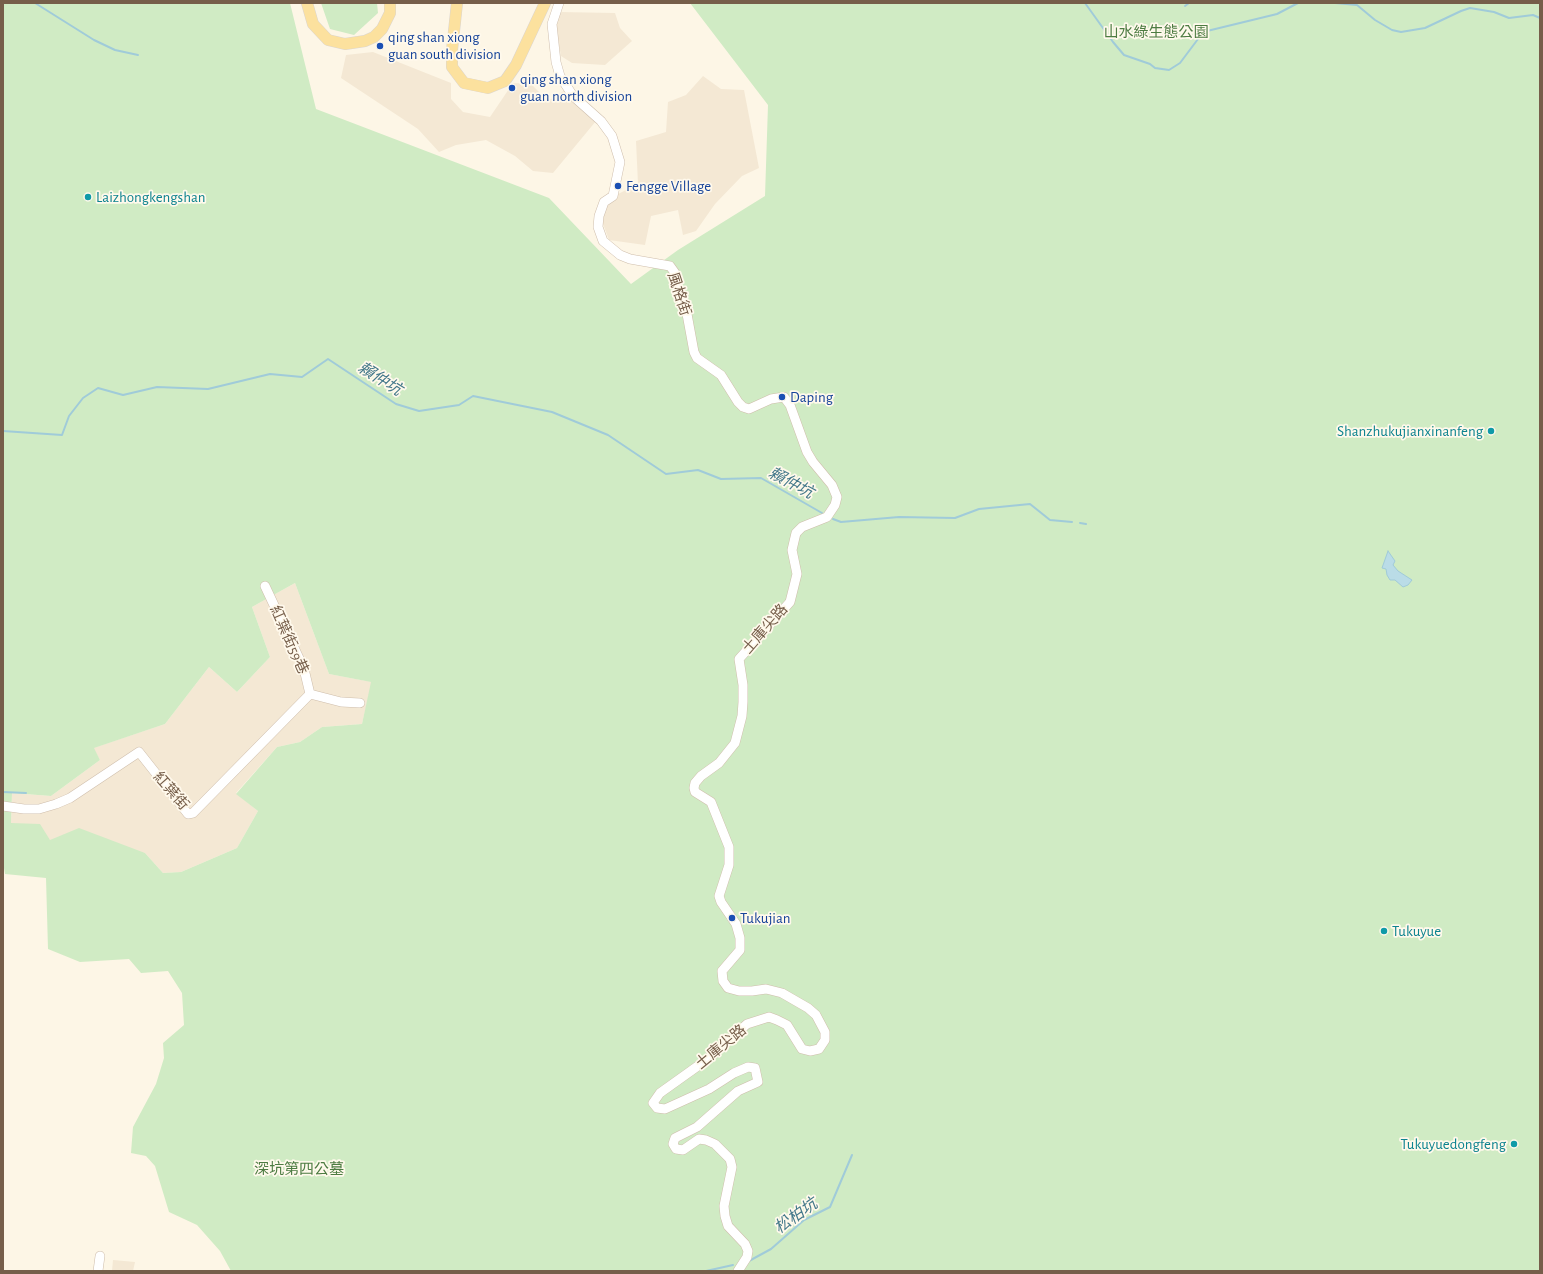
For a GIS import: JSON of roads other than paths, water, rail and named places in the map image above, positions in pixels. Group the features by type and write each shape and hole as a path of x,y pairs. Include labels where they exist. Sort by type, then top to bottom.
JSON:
{"main road":[{"path":"307,3 313,24 328,40 345,44 365,41 374,37 382,29 390,13 390,3"},
{"path":"457,3 452,67 464,83 488,88 505,81 516,64 545,3"}],"street":[{"name":"風格街","path":"559,3 552,24 556,62 560,76 573,96 601,121 612,136 620,162 613,196 604,202 599,216 598,227 602,241 620,255 630,259 670,266 675,273 679,294 687,314 694,352 697,358 721,375 738,402 743,407 749,410 770,399 784,397"},
{"name":"土庫尖路","path":"738,1271 747,1257 748,1251 745,1244 728,1226 725,1216 724,1206 732,1167 730,1159 715,1144 706,1140 699,1139 683,1150 676,1149 673,1144 675,1138 697,1127 738,1091 758,1082 755,1068 748,1067 734,1073 709,1089 665,1109 657,1108 653,1103 660,1093 709,1058 747,1024 769,1017 777,1020 787,1026 802,1049 810,1051 818,1049 825,1040 825,1032 816,1015 808,1008 782,992 766,989 752,992 739,991 728,988 723,981 722,971 740,950 740,938 736,924 720,902 719,896 729,865 729,847 710,802 695,792 694,788 695,783 701,776 719,763 735,743 742,716 743,702 743,685 739,659 790,602 797,574 792,550 796,533 802,527 827,517 835,505 837,498 832,485 813,462 807,452 790,406 784,397"},
{"name":"紅葉街59巷","path":"265,586 304,669 310,694"},
{"path":"310,694 341,702 360,704"},
{"name":"紅葉街","path":"3,806 24,809 39,809 56,804 70,798 139,752 188,814 193,813 310,694"},
{"path":"98,1271 100,1256"}],"water":[{"path":"1388,551 1395,561 1393,565 1398,571 1412,580 1408,585 1403,587 1395,580 1390,580 1386,569 1382,568"}],"waterway":[{"path":"35,3 94,40 115,50 138,55"},
{"path":"1085,3 1124,55 1150,64 1155,68 1169,70 1180,63 1198,39 1207,31 1277,14 1298,3"},
{"path":"1185,6 1189,3"},
{"path":"1335,3 1357,5 1375,20 1392,30 1401,32 1425,28 1470,8 1494,12 1509,18 1533,15 1540,18"},
{"name":"賴仲坑","path":"3,431 62,435 69,416 83,398 98,388 123,395 157,387 208,389 270,374 302,377 328,359 396,404 419,411 459,405 473,396 552,412 608,435 666,474 698,470 721,479 761,478 822,513"},
{"name":"賴仲坑","path":"833,519 841,522 899,517 955,518 979,509 1030,504 1050,520 1072,522"},
{"name":"賴仲坑","path":"1080,523 1086,524"},
{"path":"3,792 26,793"},
{"name":"松柏坑","path":"749,1261 771,1249 804,1220 830,1207 852,1155"},
{"name":"松柏坑","path":"706,1271 733,1265"}],"place":[{"name":"qing shan xiong guan south division","path":"380,46"},
{"name":"qing shan xiong guan north division","path":"512,88"},
{"name":"Fengge Village","path":"618,186"},
{"name":"Laizhongkengshan","path":"88,197"},
{"name":"Daping","path":"782,397"},
{"name":"Shanzhukujianxinanfeng","path":"1491,431"},
{"name":"Tukujian","path":"732,918"},
{"name":"Tukuyue","path":"1384,931"},
{"name":"Tukuyuedongfeng","path":"1514,1144"}],"park label":[{"name":"山水綠生態公園","path":"1156,32"},
{"name":"深坑第四公墓","path":"299,1169"}]}
